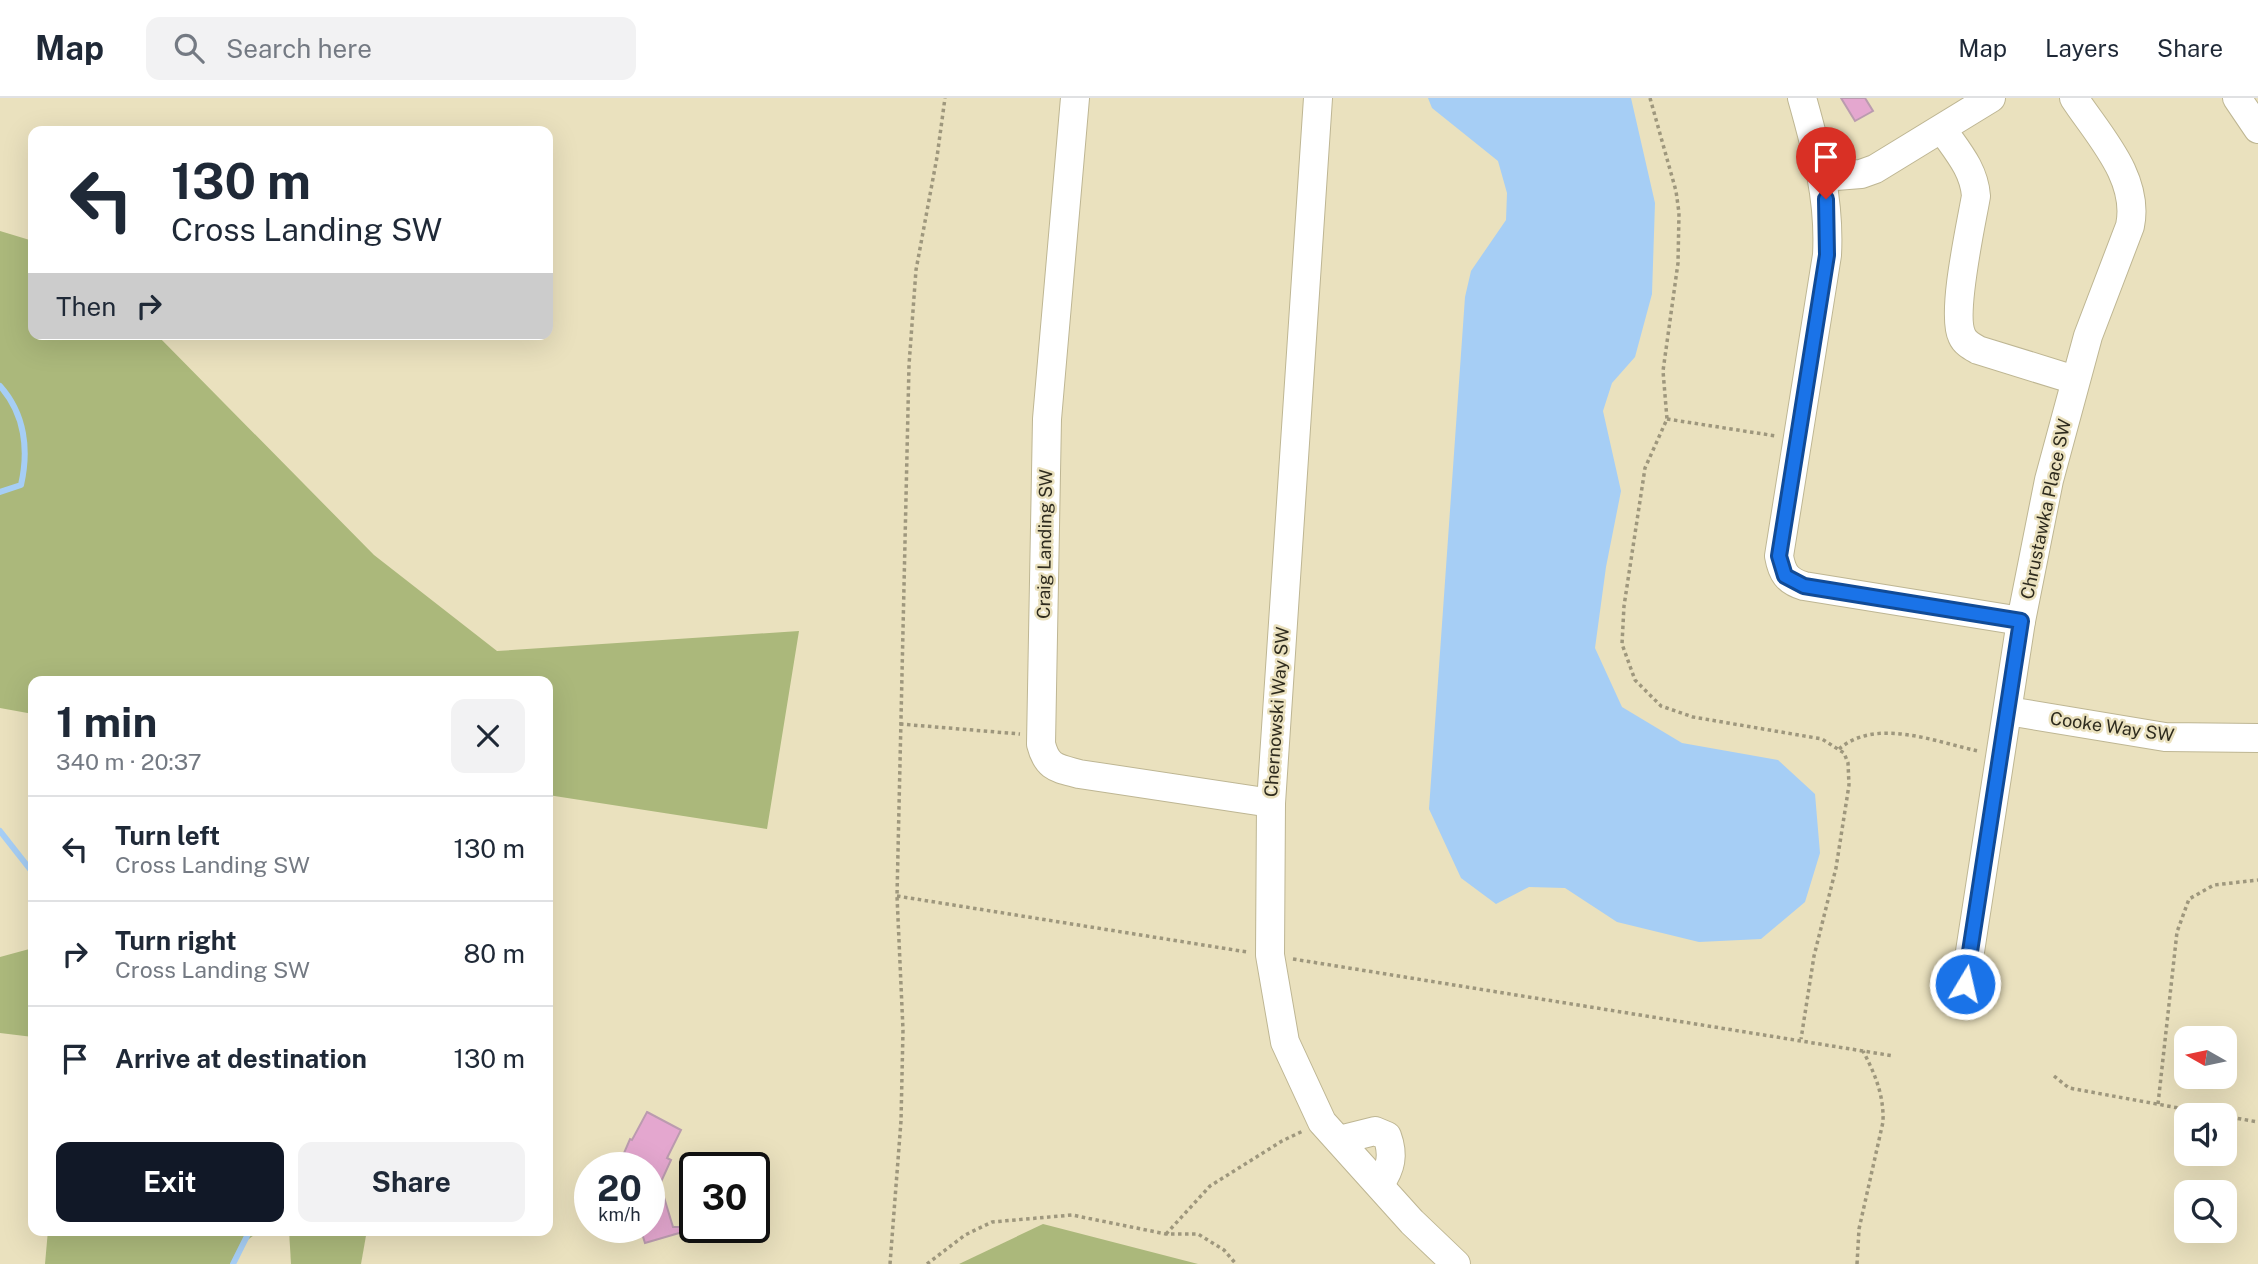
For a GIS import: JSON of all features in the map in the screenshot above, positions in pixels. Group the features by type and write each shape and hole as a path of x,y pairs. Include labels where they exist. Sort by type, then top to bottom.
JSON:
{"street":[{"name":"Craig Landing SW","path":"1075,98 1047,419 1041,735 1045,759 1057,768 1079,774 1270,803"},
{"name":"Chernowski Way SW","path":"1318,98 1270,803 1270,955 1285,1042 1331,1131 1412,1222 1456,1264"},
{"path":"1802,98 1823,177 1828,229 1827,255 1779,556 1785,576 1794,583 2021,621"},
{"path":"1823,177 1861,174 1875,169 1992,98"},
{"name":"Chrustawka Place SW","path":"1965,984 2021,621 2049,480 2075,380 2097,310 2130,226 2133,207 2128,182 2074,98"},
{"path":"2237,98 2258,130"},
{"path":"1942,129 1970,169 1975,185 1976,197 1958,312 1961,335 1967,344 1978,350 2075,380"},
{"name":"Cooke Way SW","path":"2008,711 2165,737 2258,738"},
{"path":"1331,1131 1375,1131 1387,1136 1391,1161 1380,1184"}],"path":[{"path":"890,1264 901,1121 902,1043 897,896 909,365 916,270 945,98"},
{"path":"1650,98 1671,169 1679,213 1678,263 1663,371 1667,419 1645,468 1624,606 1622,644 1635,680 1661,706 1712,721 1822,739 1839,749 1848,763 1849,785 1834,878 1814,956 1801,1040"},
{"path":"1667,419 1796,439"},
{"path":"900,724 1041,735"},
{"path":"1839,749 1859,737 1890,733 2001,755"},
{"path":"2158,1104 2178,932 2189,899 2214,886 2258,880"},
{"path":"897,896 1894,1056"},
{"path":"1857,1264 1858,1229 1883,1122 1884,1105 1877,1081 1863,1051"},
{"path":"2054,1076 2069,1088 2174,1107"},
{"path":"2237,1118 2258,1122"},
{"path":"1166,1234 1210,1186 1282,1141 1331,1131"},
{"path":"927,1264 965,1235 992,1222 1072,1215 1166,1234 1198,1234 1224,1250 1236,1264"}],"green space":[{"path":"0,231 28,239 28,340 162,340 374,555 497,651 799,631 767,829 553,796 553,676 28,676 28,713 0,708"},
{"path":"28,949 28,1036 0,1033 0,957"},
{"path":"1043,1224 1198,1264 959,1264"},
{"path":"47,1236 253,1236 246,1241 231,1264 45,1264"},
{"path":"289,1236 366,1236 361,1264 291,1264"}],"water":[{"path":"1428,98 1631,98 1655,203 1652,294 1635,357 1612,383 1603,411 1621,491 1606,567 1595,648 1622,707 1682,743 1778,760 1815,794 1820,853 1805,902 1761,939 1699,942 1617,922 1565,888 1529,887 1496,904 1461,878 1429,809 1465,297 1471,271 1506,220 1507,193 1498,161 1432,108"}],"building":[{"path":"1841,98 1865,98 1873,111 1855,121"},
{"path":"647,1112 681,1130 667,1158 671,1160 665,1173 665,1152 624,1152 630,1139 632,1140"},
{"path":"665,1201 673,1227 679,1227 679,1233 665,1237"}],"waterway":[{"path":"0,386 20,420 25,459 21,485 0,492"},
{"path":"0,831 28,867"},
{"path":"233,1264 247,1236"}],"route":[{"path":"1826,199 1827,255 1779,556 1785,576 1804,586 2021,621 1965,984"}]}
